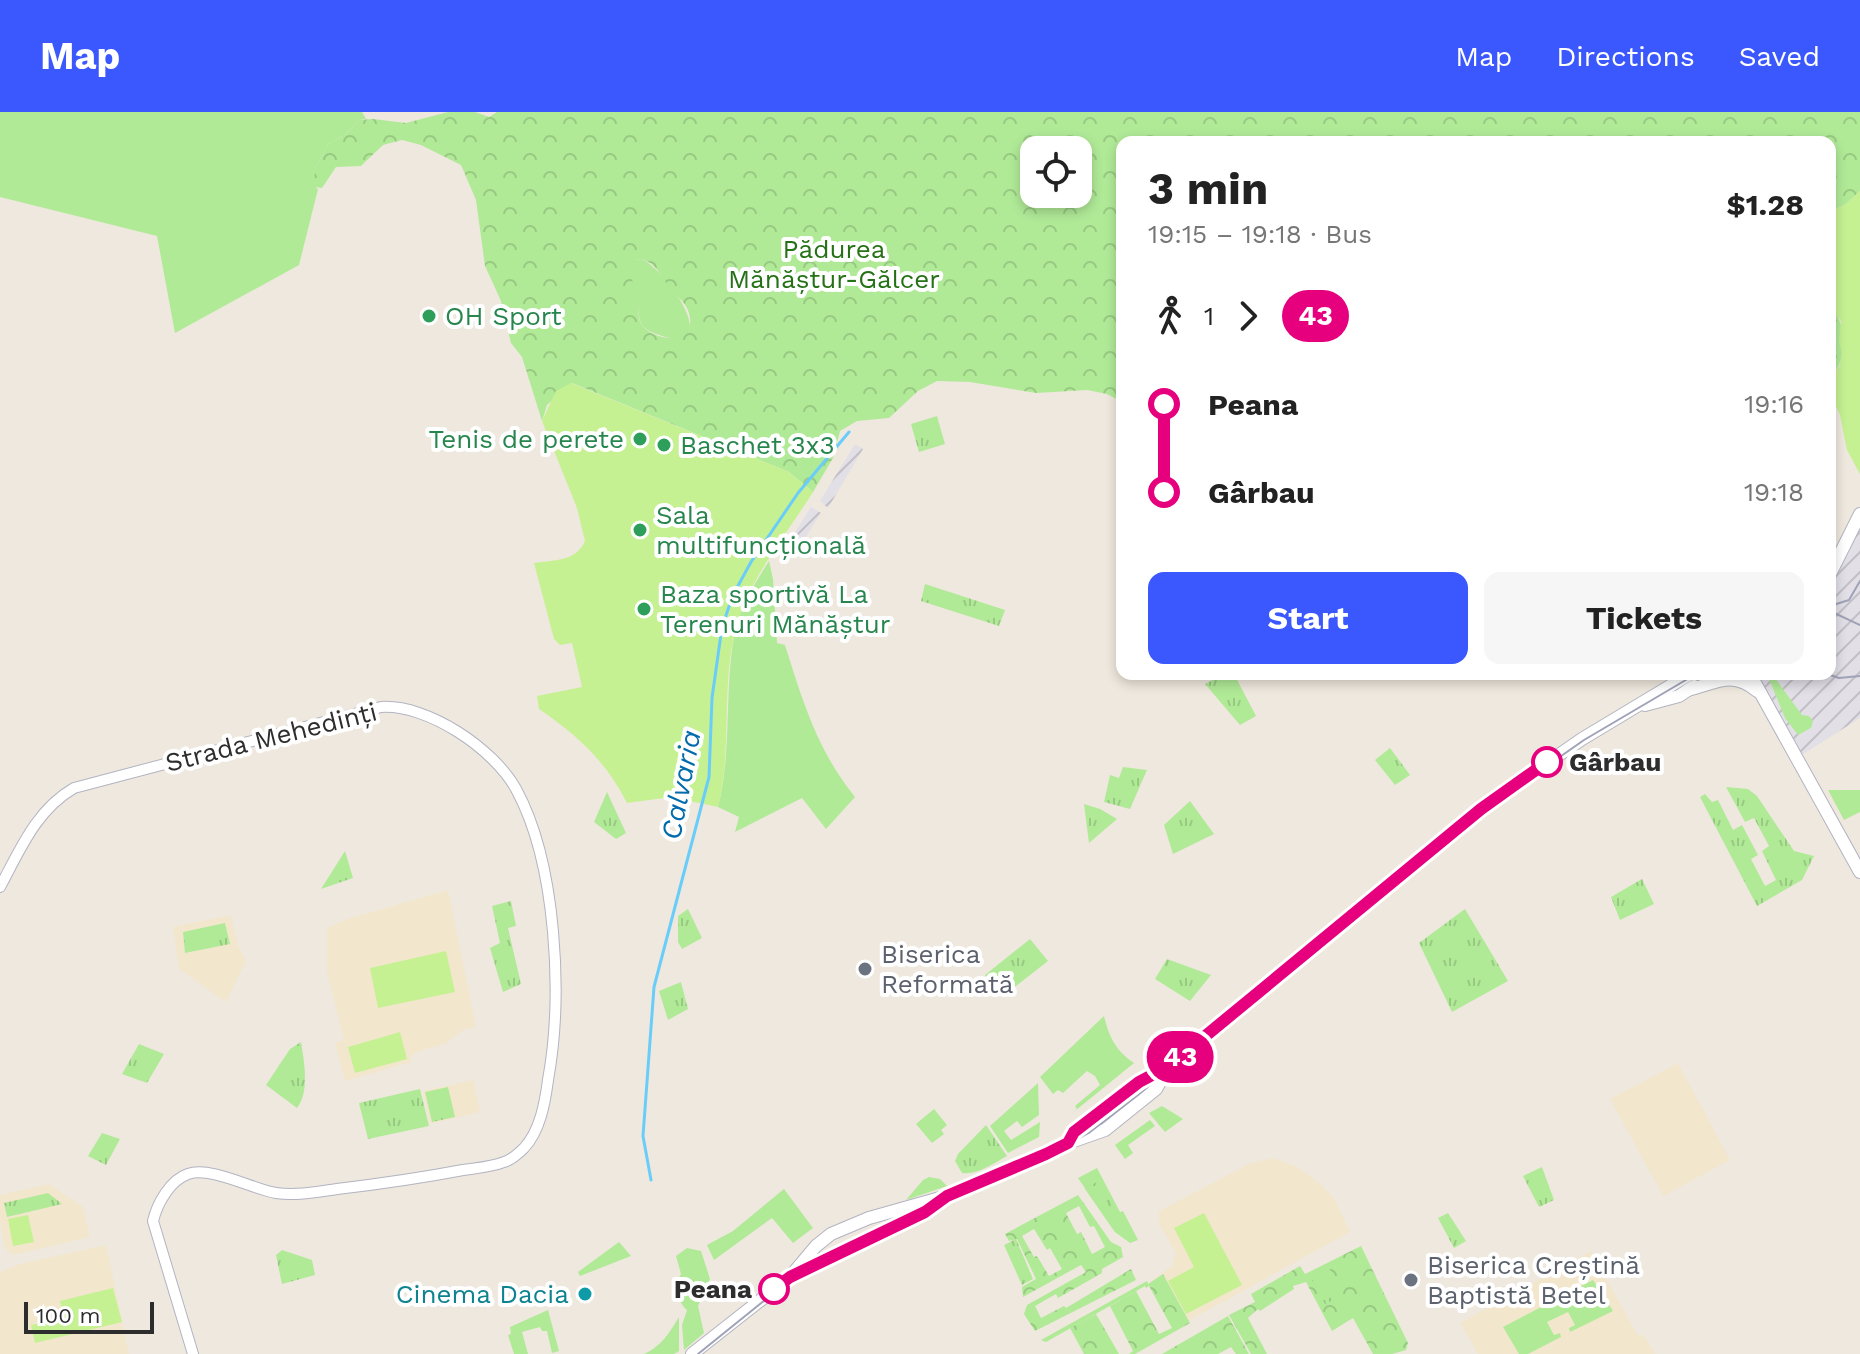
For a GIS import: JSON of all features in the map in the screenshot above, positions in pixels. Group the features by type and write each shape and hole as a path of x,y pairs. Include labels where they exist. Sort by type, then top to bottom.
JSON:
{"main road":[{"path":"1836,562 1860,514"},
{"path":"697,1352 790,1277 816,1246 831,1234 869,1218 947,1196 1109,1128 1156,1089 1169,1066 1481,809 1547,762 1680,680"},
{"path":"1638,706 1662,702 1703,680"},
{"path":"1688,690 1730,680"},
{"path":"1739,680 1765,698"},
{"path":"1755,680 1860,872"},
{"path":"790,1277 925,1212 947,1196"}],"street":[{"name":"Strada Mehedinți","path":"0,887 42,814 55,800 74,788 381,707 394,706 418,713 477,745 496,762 517,791 546,882 553,939 554,1050 546,1097 533,1135 526,1146 505,1162 367,1186 283,1194 207,1173 180,1178 162,1200 153,1221 193,1354"}],"shaded area":[{"path":"855,444 863,449 828,508 820,501"},
{"path":"811,507 821,513 800,546 790,540"},
{"path":"1860,514 1860,718 1797,758 1758,680 1836,680 1836,562"},
{"path":"448,890 476,1027 463,1030 445,1044 420,1051 411,1056 411,1062 345,1081 335,1043 344,1040 327,972 327,928 347,919"},
{"path":"231,915 238,946 246,961 226,1002 179,969 173,927"},
{"path":"1678,1063 1730,1160 1663,1196 1610,1099"},
{"path":"473,1080 480,1112 430,1124 423,1091"},
{"path":"1273,1158 1298,1167 1323,1186 1335,1200 1350,1232 1179,1326 1151,1281 1172,1266 1176,1253 1159,1224 1159,1211 1249,1164"},
{"path":"49,1184 83,1207 90,1237 13,1255 5,1248 0,1195"},
{"path":"106,1245 129,1354 0,1354 0,1272 20,1264"},
{"path":"1591,1251 1638,1336 1643,1334 1655,1354 1478,1354 1460,1323"}],"green space":[{"path":"0,112 362,112 366,119 359,120 345,135 328,144 316,167 315,187 318,189 299,265 175,333 157,236 0,197"},
{"name":"Pădurea Mănăștur-Gălcer","path":"448,112 475,112 489,117 497,112 1860,112 1860,191 1836,209 1836,136 1116,136 1116,399 1087,390 1036,393 970,382 937,381 918,391 889,418 857,421 840,431 833,458 813,492 789,472 572,383 547,405 542,421 522,357 511,343 501,301 485,266 476,200 461,165 421,145 402,140 383,145 361,166 336,167 322,188 315,187 316,167 328,144 345,135 359,120 406,123","holes":["641,259 655,268 687,308 689,329 676,338 657,336 640,322 638,295 629,271 635,260"]},
{"path":"1860,191 1860,474 1847,450 1836,406 1836,371 1842,354 1839,341 1841,321 1836,314 1836,209"},
{"path":"641,259 661,275 682,303 690,329 684,337 663,336 642,325 637,294 629,272 631,262"},
{"path":"1836,312 1843,342 1836,371"},
{"name":"Baza sportivă La Terenuri Mănăștur","path":"571,383 789,472 813,492 760,573 737,625 729,670 725,762 718,807 671,797 627,803 610,774 589,750 539,709 537,696 582,687 572,643 560,645 554,639 534,563 570,556 585,541 577,508 542,421 556,391"},
{"path":"937,416 945,444 919,452 911,424"},
{"path":"769,561 777,643 785,645 821,743 855,797 826,829 802,798 735,832 739,817 718,807 723,785 736,627 754,585"},
{"path":"925,584 1005,610 999,626 921,601"},
{"path":"1213,680 1237,680 1256,716 1240,725 1205,684"},
{"path":"1769,680 1776,680 1802,715 1809,716 1813,721 1811,728 1798,735 1785,718"},
{"path":"1390,748 1410,775 1395,785 1375,760"},
{"path":"1123,767 1147,770 1130,809 1104,802 1110,775 1119,778"},
{"path":"1726,787 1748,789 1757,796 1794,851 1814,856 1802,880 1757,906 1700,797 1705,794 1712,802 1718,800 1733,830 1742,825 1758,855 1751,859 1765,886 1776,880 1762,851 1769,846 1754,818 1745,822"},
{"path":"1828,790 1860,790 1860,812 1844,820"},
{"path":"607,792 626,833 616,839 594,822"},
{"path":"1190,801 1214,834 1173,854 1164,825"},
{"path":"1084,804 1117,819 1089,843"},
{"path":"345,851 353,878 321,889"},
{"path":"1642,879 1654,904 1620,920 1611,897"},
{"path":"511,901 516,926 508,928 521,984 503,992 490,948 500,943 492,906"},
{"path":"688,909 702,938 682,949 678,942 678,916"},
{"path":"1465,909 1508,981 1452,1012 1419,943"},
{"path":"225,923 230,944 185,953 183,932"},
{"path":"1030,939 1048,961 1003,996 985,975"},
{"path":"446,951 455,992 378,1008 370,968"},
{"path":"1167,959 1211,975 1190,1001 1155,979"},
{"path":"681,982 688,1009 668,1020 659,991"},
{"path":"1104,1016 1114,1043 1134,1063 1070,1115 1077,1109 1075,1106 1100,1085 1095,1076 1087,1071 1063,1093 1058,1090 1053,1094 1040,1077"},
{"path":"400,1032 407,1059 355,1073 348,1047"},
{"path":"301,1042 305,1085 297,1108 266,1085 290,1049"},
{"path":"139,1044 164,1054 147,1083 122,1074"},
{"path":"1038,1083 1039,1115 1022,1127 1017,1121 1004,1131 1011,1140 1040,1122 1039,1137 1008,1153 990,1126"},
{"path":"448,1087 455,1117 432,1122 425,1092"},
{"path":"420,1089 429,1126 368,1139 359,1103"},
{"path":"1162,1106 1183,1119 1165,1132 1149,1113"},
{"path":"934,1109 947,1125 941,1130 944,1134 932,1143 916,1124"},
{"path":"1150,1120 1155,1126 1128,1145 1133,1153 1125,1159 1115,1145"},
{"path":"986,1125 1007,1156 980,1170 962,1173 955,1161 958,1154"},
{"path":"102,1133 120,1139 106,1165 88,1156"},
{"path":"1542,1167 1554,1200 1539,1207 1523,1176"},
{"path":"1097,1168 1138,1240 1130,1243 1115,1232 1078,1178"},
{"path":"929,1177 940,1179 947,1186 906,1200 923,1180"},
{"path":"1100,1180 1124,1227 1115,1232 1085,1189"},
{"path":"784,1189 813,1228 793,1243 772,1218 714,1260 707,1245 733,1231"},
{"path":"48,1193 62,1204 7,1217 4,1203"},
{"path":"1078,1195 1111,1242 1121,1247 1123,1257 1102,1269 1102,1273 1058,1298 1056,1294 1035,1306 1041,1318 1064,1306 1066,1308 1131,1269 1136,1280 1035,1331 1024,1314 1027,1305 1086,1272 1081,1265 1023,1297 1022,1287 1036,1279 1017,1239 1009,1241 1005,1234","holes":["1079,1206 1105,1247 1092,1254 1081,1232 1077,1234 1066,1213","1034,1229 1062,1269 1049,1276 1022,1236"]},
{"path":"1204,1213 1242,1285 1186,1314 1168,1281 1194,1267 1174,1228"},
{"path":"1448,1213 1466,1241 1454,1248 1438,1218"},
{"path":"28,1215 34,1242 13,1246 8,1219"},
{"path":"1016,1239 1033,1279 1022,1285 1004,1245"},
{"path":"619,1242 631,1256 580,1276 578,1272"},
{"path":"1361,1246 1408,1343 1406,1350 1373,1354 1353,1318 1332,1331 1306,1282 1293,1286 1294,1289 1248,1318 1267,1354 1251,1354 1229,1315 1255,1302 1251,1294 1300,1266 1305,1274"},
{"path":"687,1248 701,1251 710,1279 698,1306 704,1333 684,1350 682,1325 687,1310 678,1293 681,1274 676,1256"},
{"path":"282,1250 312,1260 315,1275 282,1284 276,1255"},
{"path":"1329,1268 1343,1295 1325,1304 1310,1277"},
{"path":"1163,1274 1190,1323 1135,1354 1129,1354 1133,1351 1110,1306 1136,1291 1159,1334 1172,1328 1148,1284"},
{"path":"1593,1280 1613,1311 1570,1332 1569,1328 1575,1325 1568,1312 1547,1322 1554,1335 1560,1333 1561,1337 1528,1354 1519,1354 1503,1327"},
{"path":"1147,1281 1149,1286 1146,1288 1046,1342 1041,1340"},
{"path":"113,1288 122,1322 35,1343 31,1325 64,1318 60,1301"},
{"path":"548,1310 559,1351 552,1353 547,1331 542,1331 540,1327 522,1332 528,1354 514,1354 508,1335 511,1334 510,1327"},
{"path":"1096,1314 1119,1354 1084,1354 1070,1328"},
{"path":"1228,1316 1249,1354 1236,1354 1231,1347 1218,1354 1162,1354"},
{"path":"679,1317 679,1351 674,1354 644,1354 660,1343"}],"waterway":[{"name":"Calvaria","path":"651,1180 643,1136 654,987 709,777 712,698 722,627 733,595 751,562 798,493 849,432"}],"tram line":[{"path":"1836,604 1849,600 1860,581"},
{"path":"1836,614 1860,625"},
{"path":"1836,677 1860,676"},
{"path":"698,1354 796,1275 818,1261 940,1202 1040,1159 1090,1132 1484,810 1584,740 1686,680"}],"bus line":[{"name":"43","path":"774,1289 790,1277 925,1212 947,1196 1068,1143 1074,1132 1139,1082 1169,1066 1481,809 1547,762"}],"place":[{"name":"OH Sport","path":"429,316"},
{"name":"Tenis de perete","path":"640,439"},
{"name":"Baschet 3x3","path":"664,445"},
{"name":"Sala multifuncțională","path":"640,530"},
{"name":"Baza sportivă La Terenuri Mănăștur","path":"644,609"},
{"name":"Gârbau","path":"1547,762"},
{"name":"Biserica Reformată","path":"865,969"},
{"name":"Biserica Creștină Baptistă Betel","path":"1411,1280"},
{"name":"Peana","path":"774,1289"},
{"name":"Cinema Dacia","path":"585,1294"}]}
